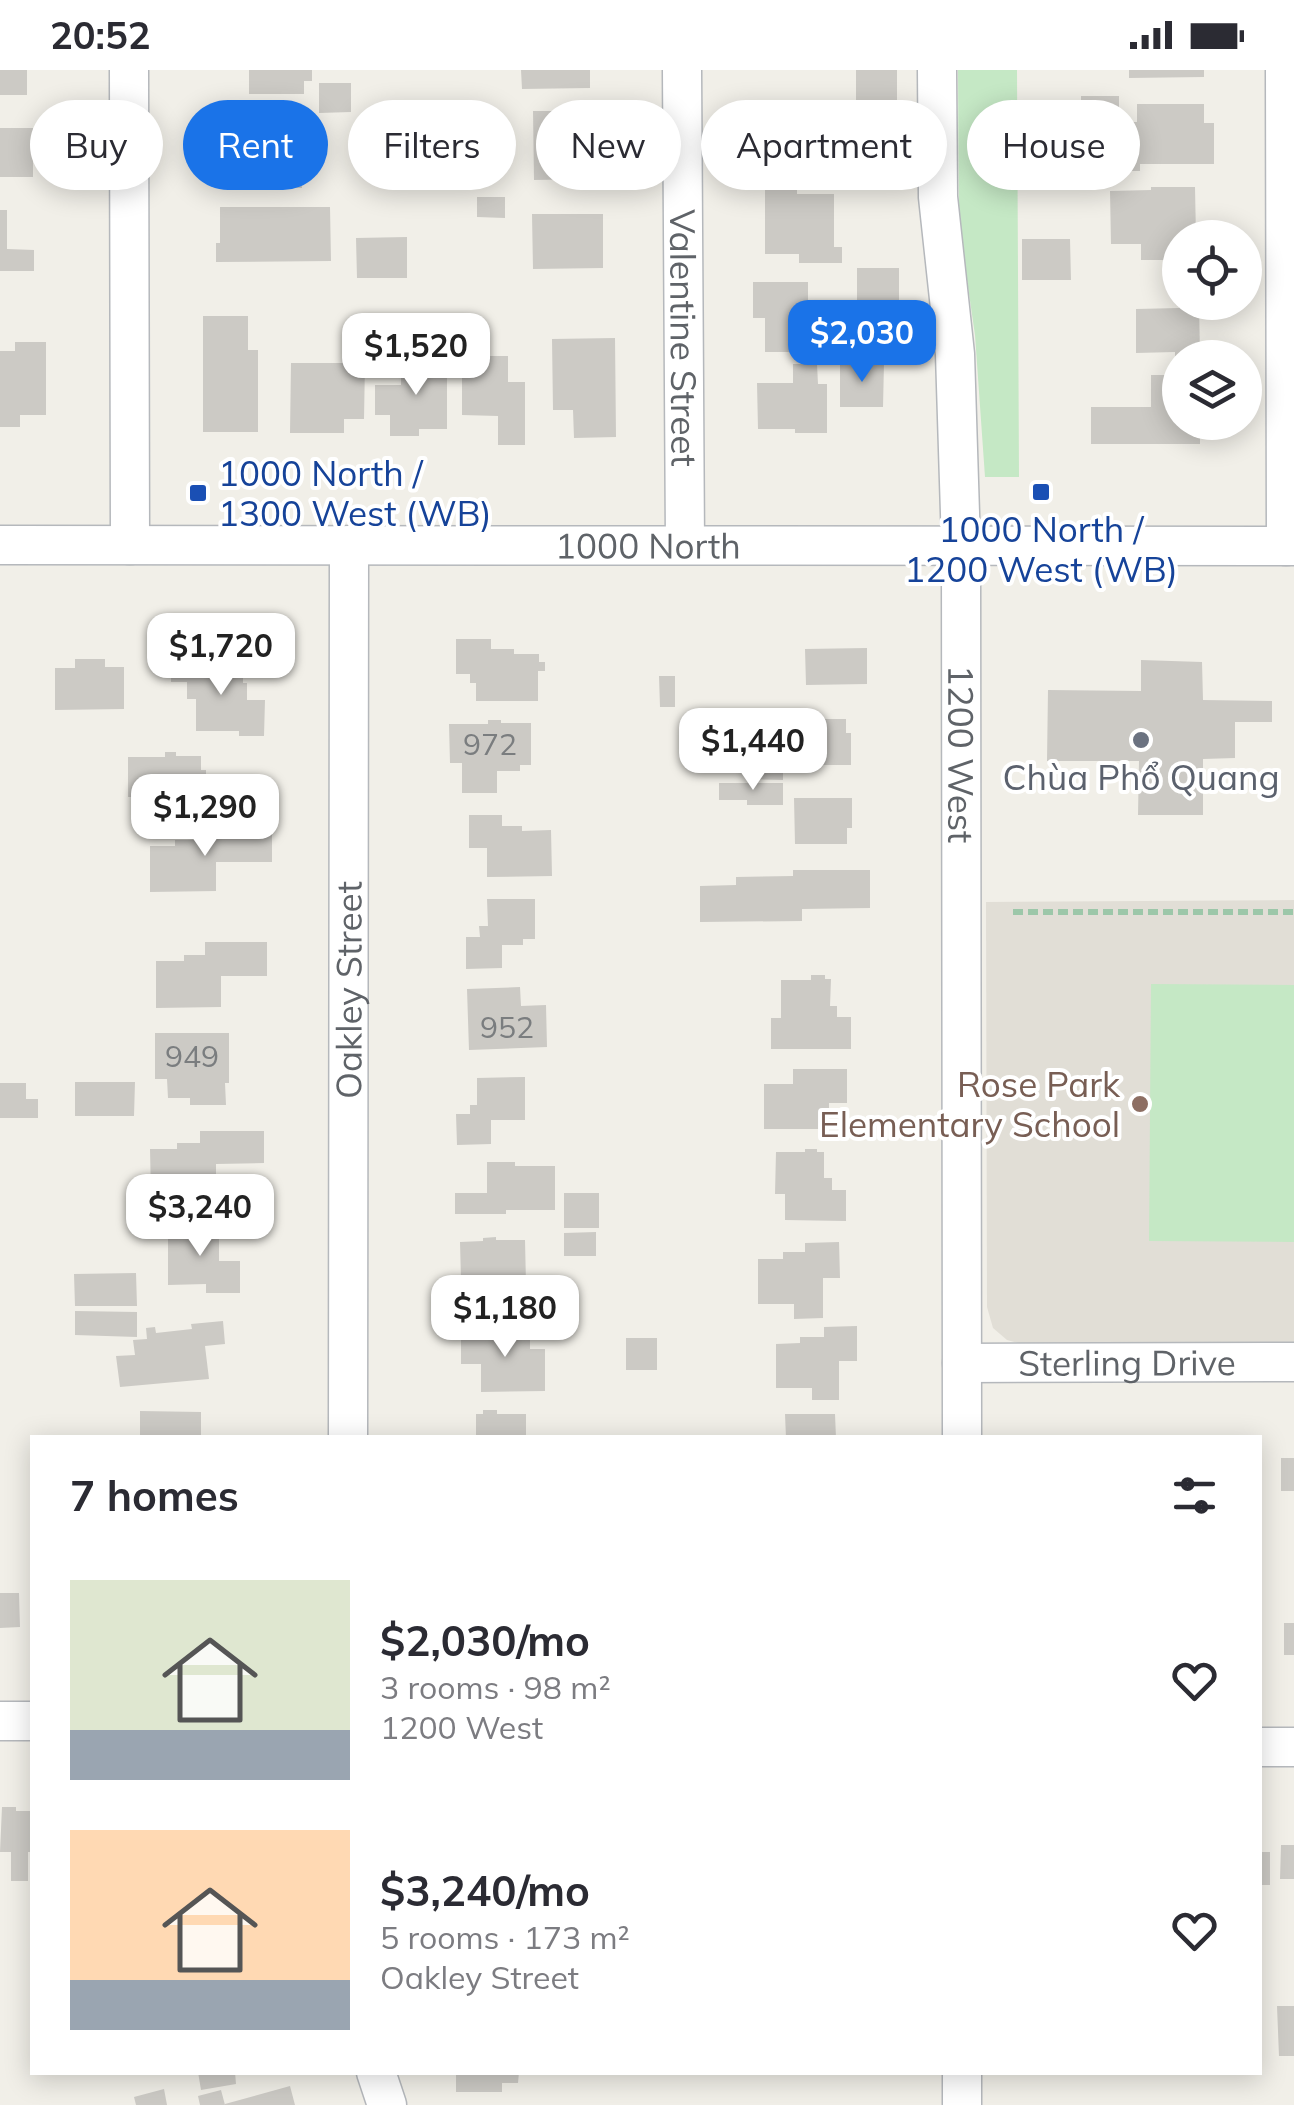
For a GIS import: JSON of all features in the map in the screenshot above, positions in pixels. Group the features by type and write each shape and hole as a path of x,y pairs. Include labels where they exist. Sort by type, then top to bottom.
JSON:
{"street":[{"path":"129,70 130,545"},
{"name":"Valentine Street","path":"682,70 684,544"},
{"name":"1200 West","path":"937,70 938,197 956,354 961,544 962,1435"},
{"path":"1285,70 1290,546"},
{"name":"Oakley Street","path":"348,1435 349,545"},
{"name":"1000 North","path":"0,546 1290,546"},
{"name":"Sterling Drive","path":"962,1363 1294,1362"},
{"path":"0,1721 30,1721"},
{"path":"1262,1747 1294,1746"},
{"path":"377,2075 387,2105"},
{"path":"962,2075 962,2105"}],"path":[{"path":"1013,912 1294,912"}],"shaded area":[{"name":"Rose Park Elementary School","path":"1294,900 1294,1343 1022,1344 1007,1340 993,1328 987,1307 986,902"}],"green space":[{"path":"958,70 1017,70 1017,100 967,100 967,190 1018,190 1019,477 985,477 975,335 959,225"},
{"path":"1151,984 1294,985 1294,1242 1149,1241"}],"building":[{"path":"0,70 27,70 27,95 0,95"},
{"path":"249,70 312,70 312,81 304,81 304,94 249,94"},
{"path":"521,70 590,70 590,88 522,89"},
{"path":"856,70 897,70 897,100 856,100"},
{"path":"1129,70 1204,70 1204,77 1129,78"},
{"path":"319,83 351,83 348,112 328,113 328,100 319,100"},
{"path":"1081,96 1119,96 1119,100 1081,100"},
{"path":"1140,104 1204,104 1204,123 1214,123 1214,164 1140,164"},
{"path":"533,111 536,111 536,180"},
{"path":"0,128 30,128 30,177 0,177"},
{"path":"1195,187 1196,220 1162,220 1162,260 1141,260 1141,244 1111,244 1110,191"},
{"path":"765,190 834,194 834,247 842,247 842,263 799,263 799,254 765,254"},
{"path":"477,197 505,197 505,218 477,217"},
{"path":"220,207 330,207 331,261 216,262"},
{"path":"0,210 7,210 7,249 34,250 34,271 0,271"},
{"path":"532,214 603,214 603,268 533,269"},
{"path":"407,237 407,278 357,278 356,238"},
{"path":"1022,239 1070,239 1071,280 1022,280"},
{"path":"857,268 899,268 899,301 857,301"},
{"path":"753,282 808,282 808,317 830,317 826,352 765,352 765,318 753,318"},
{"path":"1162,308 1162,320 1199,320 1200,340 1162,340 1162,352 1136,353 1136,309"},
{"path":"203,316 248,316 248,350 258,350 258,432 203,432"},
{"path":"615,338 616,437 574,438 573,410 553,410 552,339"},
{"path":"15,342 46,342 46,415 20,415 20,427 0,427 0,351 15,351"},
{"path":"462,356 508,356 508,382 525,382 525,445 498,445 498,416 462,415"},
{"path":"447,358 447,429 419,429 419,436 390,436 390,415 375,415 375,385 401,385 401,359"},
{"path":"840,362 884,363 883,407 840,407"},
{"path":"291,363 365,363 364,419 344,419 344,433 290,433"},
{"path":"793,364 817,364 818,384 827,384 827,433 758,429 757,383 793,383"},
{"path":"1151,375 1162,375 1162,440 1200,440 1200,444 1091,444 1091,407 1151,407"},
{"path":"456,639 491,639 491,649 539,654 545,671 538,671 538,701 476,701 476,683 470,683 470,674 456,674"},
{"path":"867,648 867,684 806,685 805,649"},
{"path":"75,659 105,659 105,667 124,667 124,709 55,710 55,668 75,668"},
{"name":"Chùa Phổ Quang","path":"1141,660 1202,662 1203,700 1272,701 1272,722 1235,722 1235,758 1203,759 1203,815 1138,815 1139,761 1047,761 1048,690 1141,691"},
{"path":"171,663 243,663 247,700 265,700 264,736 239,736 239,731 196,731 196,699 187,699 187,682 171,682"},
{"path":"659,676 675,676 675,707 660,707"},
{"path":"795,719 846,719 846,733 851,733 851,765 795,765"},
{"path":"488,720 531,723 531,765 520,765 520,771 497,771 497,793 462,793 462,763 450,763 449,724 488,724"},
{"path":"165,752 201,756 206,782 237,782 237,808 212,808 212,819 201,819 201,797 128,797 128,757 165,757"},
{"path":"747,756 783,756 783,780 747,779"},
{"path":"719,783 783,783 783,805 719,800"},
{"path":"794,798 852,798 852,828 847,828 847,844 795,844"},
{"path":"469,815 502,815 502,826 522,826 522,831 551,830 552,876 487,877 487,848 469,848"},
{"path":"272,831 272,862 216,862 216,891 150,892 150,846 175,846 175,840 199,840 199,832"},
{"path":"793,870 870,870 870,908 802,909 802,921 700,922 700,886 736,885 736,877 793,876"},
{"path":"487,899 535,899 535,939 523,939 523,945 502,945 502,968 466,969 466,937 480,937 479,926 488,926"},
{"path":"205,942 267,942 267,976 221,976 221,1007 156,1008 156,961 184,961 184,955 205,955"},
{"path":"811,975 831,979 830,1006 837,1006 837,1017 851,1017 851,1049 771,1049 771,1018 781,1018 781,980 811,980"},
{"path":"520,987 521,1006 546,1005 547,1047 469,1050 467,989"},
{"path":"155,1033 229,1033 226,1105 190,1105 190,1098 168,1098 167,1079 155,1079"},
{"path":"793,1069 847,1069 847,1103 829,1103 829,1129 764,1129 764,1084 793,1084"},
{"path":"525,1077 525,1120 491,1120 491,1144 457,1145 456,1114 470,1114 470,1105 477,1105 477,1078"},
{"path":"75,1082 135,1082 134,1116 75,1116"},
{"path":"0,1083 26,1083 26,1099 38,1099 38,1118 0,1118"},
{"path":"200,1131 264,1131 264,1163 216,1164 216,1204 172,1205 172,1194 151,1194 150,1149 177,1149 177,1143 200,1143"},
{"path":"776,1152 824,1152 824,1178 832,1178 832,1190 846,1190 846,1221 785,1220 785,1194 775,1194"},
{"path":"487,1162 555,1166 555,1210 455,1214 455,1193 487,1193"},
{"path":"564,1193 599,1193 599,1228 564,1228"},
{"path":"168,1224 219,1224 219,1261 240,1261 240,1293 206,1293 206,1284 168,1285"},
{"path":"596,1232 596,1256 564,1256 564,1233"},
{"path":"496,1237 525,1240 526,1284 514,1284 515,1302 490,1302 490,1311 456,1311 455,1279 461,1279 460,1242"},
{"path":"839,1242 840,1278 823,1278 823,1318 794,1319 794,1304 758,1304 758,1259 783,1259 783,1252 805,1252 805,1243"},
{"path":"136,1273 137,1306 75,1306 74,1274"},
{"path":"75,1311 137,1312 137,1337 75,1335"},
{"path":"223,1321 225,1344 205,1346 209,1379 120,1387 116,1356 135,1355 133,1340 147,1339 146,1328 155,1327 156,1333"},
{"path":"857,1326 857,1361 839,1361 839,1400 812,1400 812,1388 776,1388 776,1344 800,1343 800,1337 824,1337 824,1327"},
{"path":"461,1331 530,1331 530,1349 545,1349 545,1391 481,1392 481,1364 461,1364"},
{"path":"626,1338 657,1338 657,1370 626,1370"},
{"path":"483,1410 497,1410 497,1414 526,1414 526,1435 476,1435 476,1414 483,1414"},
{"path":"140,1411 201,1412 201,1435 140,1435"},
{"path":"785,1414 835,1414 836,1435 786,1435"},
{"path":"1281,1458 1294,1458 1294,1491 1281,1491"},
{"path":"0,1593 19,1593 20,1627 0,1628"},
{"path":"1284,1623 1294,1623 1294,1655 1284,1655"},
{"path":"2,1807 30,1811 28,1881 11,1881 11,1852 0,1852"},
{"path":"1281,1845 1294,1845 1294,1879 1280,1879"},
{"path":"1262,1852 1270,1852 1270,1885 1262,1885"},
{"path":"1277,2006 1294,2006 1294,2056 1279,2056"},
{"path":"198,2075 235,2075 236,2084 201,2090"},
{"path":"456,2075 519,2075 518,2083 502,2083 502,2092 456,2092"},
{"path":"290,2086 295,2105 225,2105 225,2104"},
{"path":"164,2089 167,2105 136,2105 134,2097"},
{"path":"221,2090 225,2105 200,2105 198,2096"}],"place":[{"name":"1000 North / 1200 West (WB)","path":"1041,492"},
{"name":"1000 North / 1300 West (WB)","path":"198,493"},
{"name":"Chùa Phổ Quang","path":"1141,740"},
{"name":"Rose Park Elementary School","path":"1140,1104"}]}
